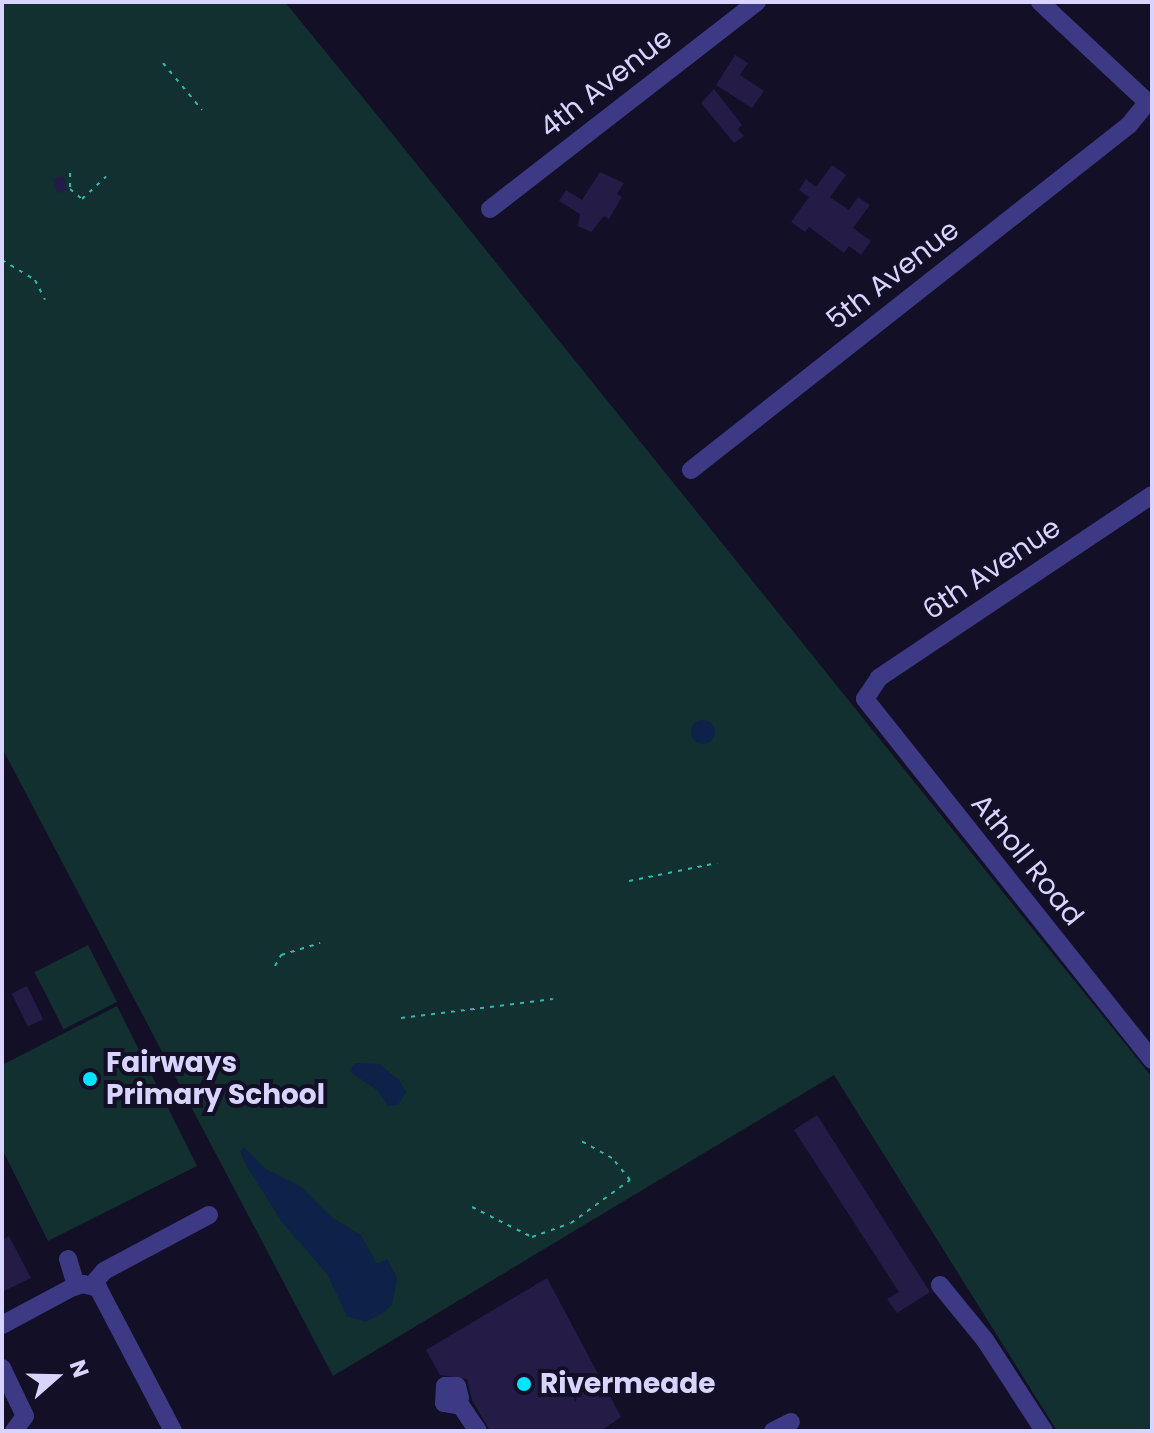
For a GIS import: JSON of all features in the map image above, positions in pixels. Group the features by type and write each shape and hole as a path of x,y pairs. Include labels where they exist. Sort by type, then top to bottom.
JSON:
{"street":[{"name":"4th Avenue","path":"490,209 757,2"},
{"path":"1040,2 1132,83 1150,104"},
{"name":"5th Avenue","path":"691,470 1129,125 1150,104"},
{"name":"6th Avenue","path":"866,692 879,678 1152,495"},
{"name":"Atholl Road","path":"866,692 878,718 1152,1060"},
{"path":"2,1325 84,1285 104,1271 209,1215"},
{"path":"68,1259 84,1285 104,1296 173,1431"},
{"path":"940,1285 985,1340 1044,1431"},
{"path":"2,1368 24,1408 24,1423 14,1431"},
{"path":"455,1402 478,1431"},
{"path":"773,1431 791,1422"}],"path":[{"path":"163,63 202,110"},
{"path":"70,173 70,189 82,199 106,177"},
{"path":"2,260 35,280 45,300"},
{"path":"629,881 717,863"},
{"path":"275,966 281,955 320,943"},
{"path":"401,1018 553,999"},
{"path":"472,1207 532,1237 571,1223 630,1180 612,1158 580,1140"}],"green space":[{"path":"2,2 285,2 1152,1077 1152,1431 1057,1431 834,1075 333,1376 2,748"},
{"path":"88,945 117,1002 64,1029 35,972"},
{"path":"117,1006 197,1166 48,1241 2,1149 2,1065"}],"water":[{"path":"703,720 712,723 715,732 712,741 703,744 694,741 691,732 694,723"},
{"path":"355,1063 379,1064 399,1080 406,1092 398,1105 388,1106 377,1090 349,1071"},
{"path":"244,1147 266,1169 302,1187 334,1219 361,1235 377,1264 387,1259 397,1278 392,1305 366,1322 347,1316 327,1274 282,1222 247,1167 240,1151"}],"building":[{"path":"735,55 748,63 740,75 764,91 752,108 716,85"},
{"path":"714,89 742,125 738,129 744,136 734,143 701,103"},
{"path":"832,165 846,175 830,197 849,210 858,197 870,205 853,228 871,241 861,255 849,246 844,253 809,227 805,232 791,222 809,197 799,190 806,179 816,187"},
{"path":"600,172 624,183 617,194 622,197 609,219 604,216 591,232 578,226 580,214 559,201 566,190 582,200"},
{"path":"63,176 67,190 58,193 53,179"},
{"path":"27,986 43,1019 28,1027 12,993"},
{"path":"817,1115 930,1292 897,1313 887,1299 899,1292 794,1130"},
{"path":"9,1236 31,1278 2,1292 2,1240"},
{"name":"Rivermeade","path":"547,1278 621,1417 601,1431 490,1431 472,1400 467,1379 440,1375 426,1350"}],"place":[{"name":"Fairways Primary School","path":"90,1079"},
{"name":"Rivermeade","path":"524,1384"}]}
